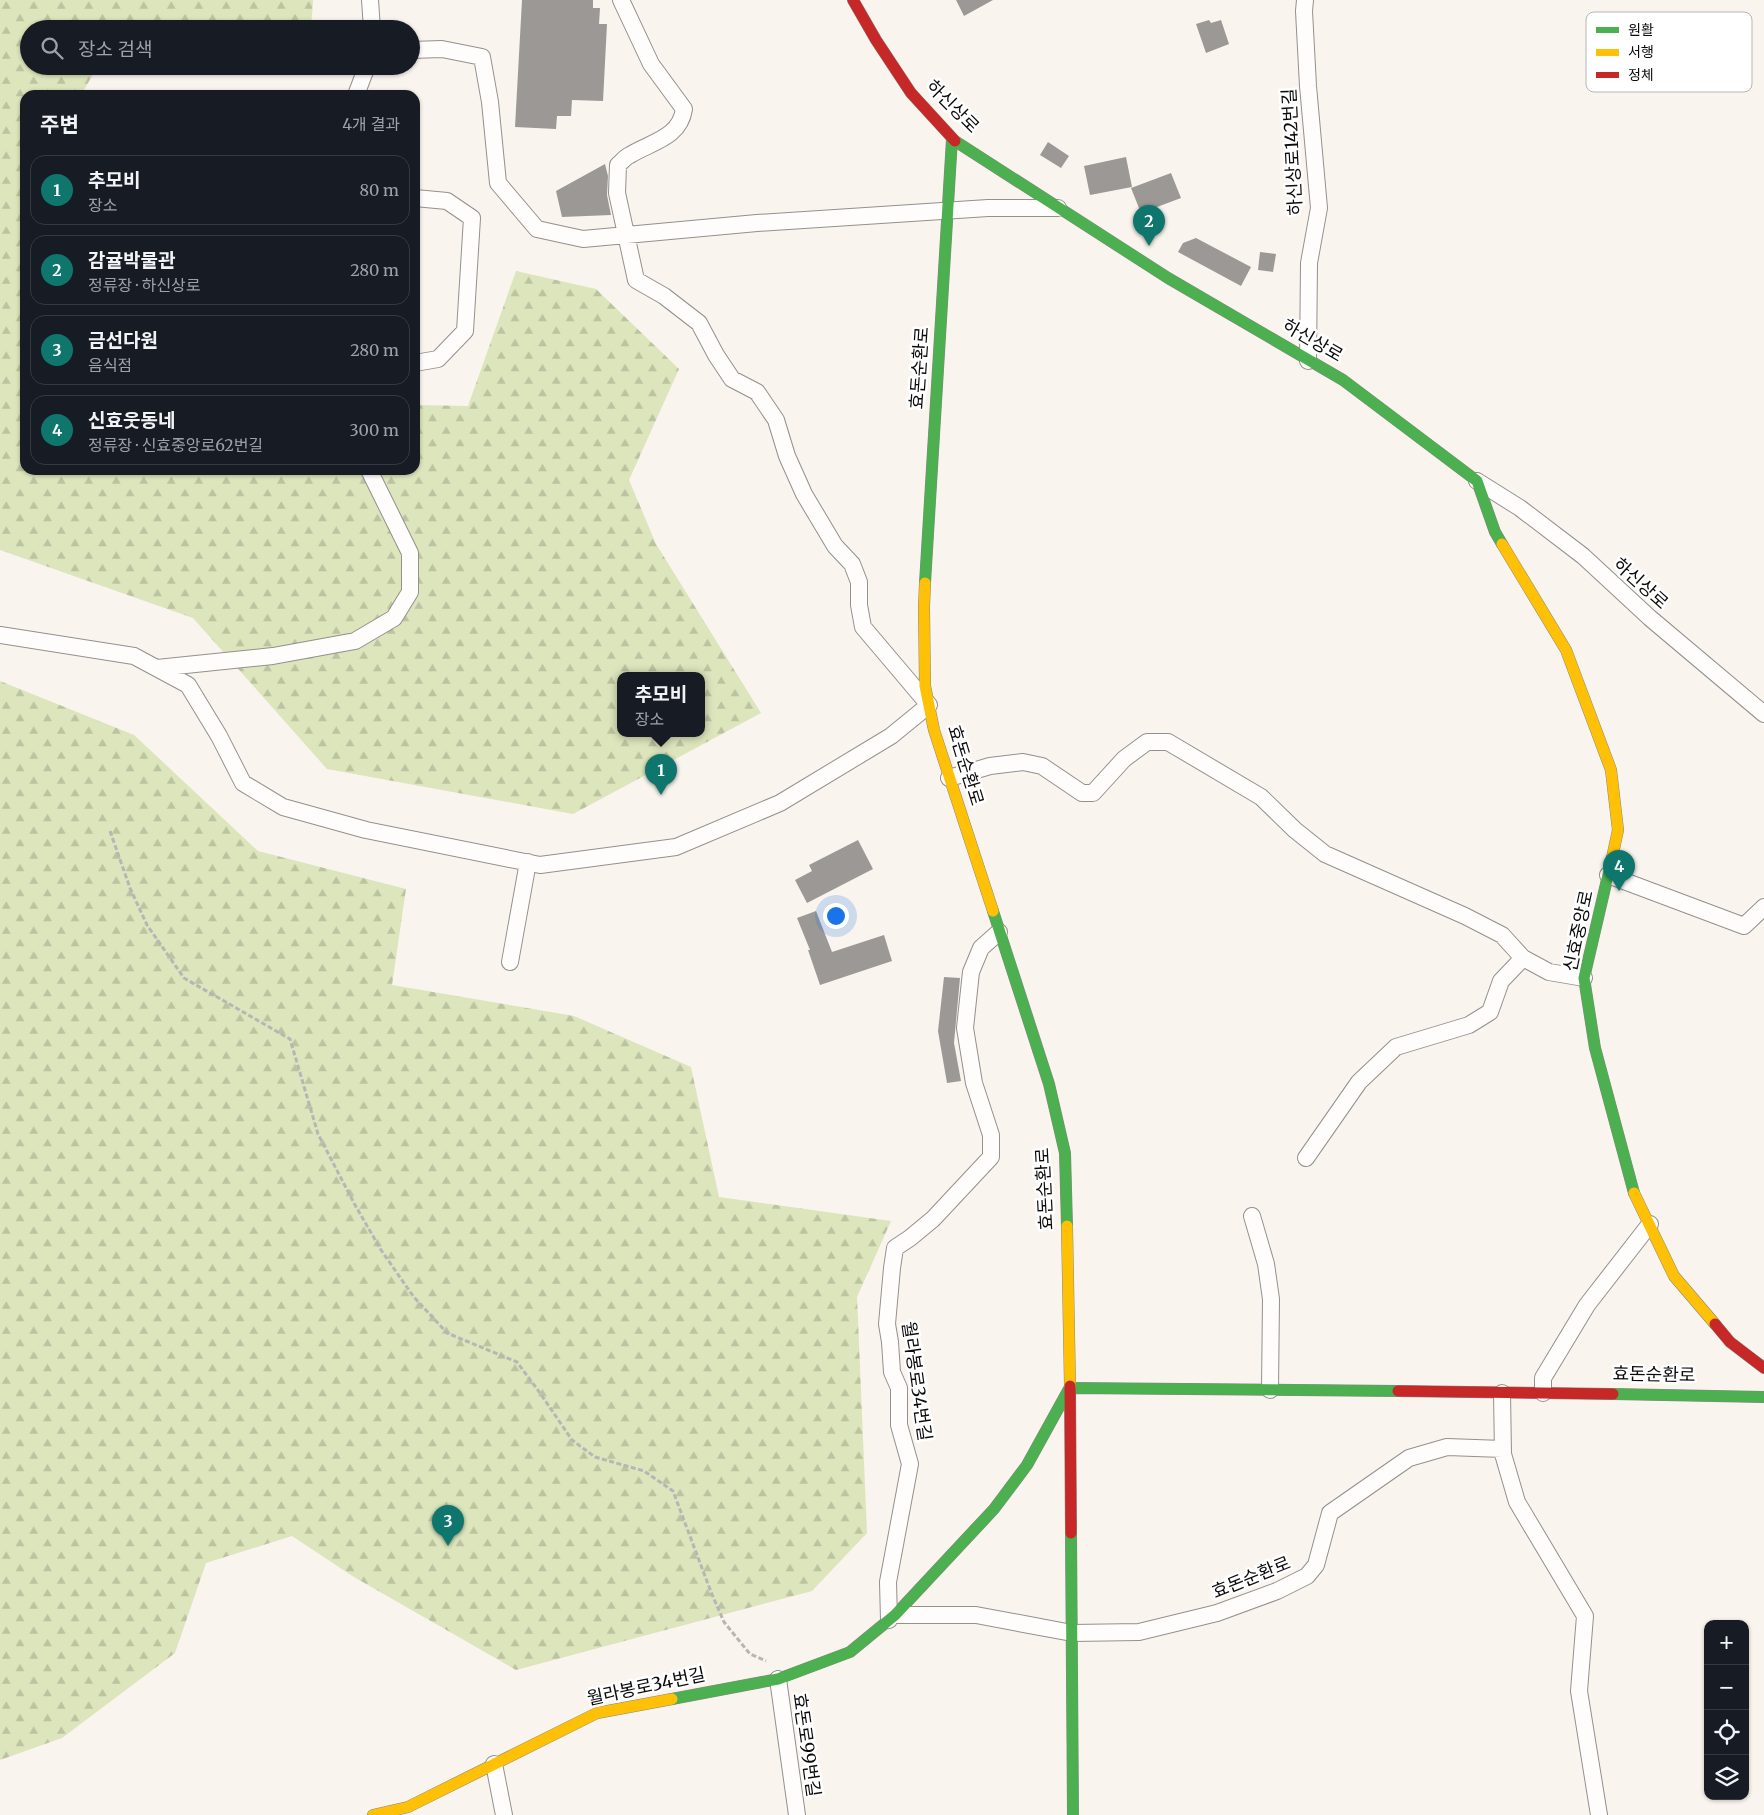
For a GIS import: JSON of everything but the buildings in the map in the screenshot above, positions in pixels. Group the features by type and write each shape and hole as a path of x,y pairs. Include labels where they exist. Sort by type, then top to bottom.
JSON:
{"street":[{"path":"370,0 371,20"},
{"path":"0,635 134,656 188,685 219,736 243,783 283,807 366,830 540,865 676,848 780,803 891,736 928,705 863,627 859,605 859,582 852,564 835,546 804,494 787,456 776,420 758,392 732,379 716,355 699,323 664,296 636,280 617,193 618,165 628,156 663,139 679,125 684,109 650,64 621,0"},
{"name":"하신상로","path":"853,0 876,40 911,93 952,139 1168,278 1343,380 1477,481 1520,508 1583,556 1650,618 1764,714"},
{"name":"하신상로142번길","path":"1305,0 1308,86 1319,208 1309,263 1308,361"},
{"path":"420,50 442,49 482,57 490,102 498,183 536,229 583,239 757,223 988,208 1058,208"},
{"path":"358,90 364,75"},
{"name":"효돈순환로","path":"952,139 924,606 925,686 934,730 1049,1084 1065,1153 1070,1388 1073,1815"},
{"path":"420,198 447,201 472,218 465,331 438,359 420,362"},
{"path":"157,668 273,656 355,641 394,618 410,592 410,553 371,475"},
{"name":"신효중앙로","path":"1477,481 1496,532 1566,650 1611,770 1618,830 1584,978 1595,1048 1632,1189 1674,1276 1730,1342 1764,1368"},
{"path":"949,778 990,766 1023,762 1042,766 1082,793 1093,792 1124,759 1147,742 1168,742 1262,798 1295,830 1325,854 1495,931 1502,935 1524,958 1549,972 1584,978"},
{"path":"510,962 528,862"},
{"path":"1608,875 1744,926 1764,907"},
{"name":"월라봉로34번길","path":"892,1618 888,1582 910,1464 899,1425 899,1388 892,1372 887,1324 895,1248 933,1219 991,1157 991,1135 974,1083 965,1028 971,972 981,948 999,932"},
{"path":"1306,1158 1359,1082 1396,1047 1470,1024 1490,1012 1501,981 1524,958"},
{"path":"1252,1216 1266,1264 1271,1299 1270,1390"},
{"path":"1543,1392 1543,1378 1587,1306 1650,1224"},
{"name":"효돈순환로","path":"1070,1388 1764,1396"},
{"name":"월라봉로34번길","path":"373,1815 408,1807 597,1713 778,1680 850,1652 892,1618 994,1509 1027,1465 1070,1388"},
{"path":"1502,1392 1503,1449 1517,1502 1585,1616 1579,1691 1599,1815"},
{"name":"효돈순환로","path":"1072,1633 1139,1632 1217,1613 1277,1591 1307,1576 1316,1565 1330,1513 1409,1458 1447,1447 1503,1449"},
{"path":"892,1618 976,1615 1072,1633"},
{"name":"효돈로99번길","path":"778,1680 797,1815"},
{"path":"494,1764 504,1815"}],"path":[{"path":"110,831 130,888 148,925 184,978 290,1039 318,1134 363,1220 413,1296 447,1333 517,1362 540,1392 572,1440 595,1457 644,1471 673,1491 724,1622 750,1654 768,1662"}],"green space":[{"path":"0,0 313,0 312,20 20,20 20,75 93,75 84,90 20,90 20,475 420,475 420,405 468,406 516,271 596,289 679,369 629,480 656,544 761,713 573,814 327,769 193,618 0,550"},
{"path":"0,681 134,735 258,851 406,889 392,985 574,1016 691,1067 719,1197 891,1221 857,1297 867,1533 812,1591 516,1670 354,1577 292,1536 206,1563 175,1653 62,1738 0,1760"}],"traffic: fast":[{"path":"925,583 952,139"},
{"path":"955,141 1168,278 1343,380 1477,481 1495,532 1502,544"},
{"path":"1612,858 1584,978 1595,1048 1634,1193"},
{"path":"993,911 1049,1084 1065,1153 1067,1226"},
{"path":"1070,1388 1398,1391"},
{"path":"672,1699 778,1679 850,1652 895,1615 994,1509 1027,1465 1069,1389"},
{"path":"1613,1394 1764,1397"},
{"path":"1071,1533 1073,1815"}],"traffic: slow":[{"path":"1502,544 1566,650 1611,770 1618,830 1612,858"},
{"path":"925,583 925,686 934,730 993,911"},
{"path":"1634,1193 1674,1276 1715,1324"},
{"path":"1067,1226 1070,1386"},
{"path":"373,1815 408,1807 597,1713 672,1699"}],"traffic: jam":[{"path":"853,0 876,40 911,93 955,141"},
{"path":"1715,1324 1730,1342 1764,1368"},
{"path":"1070,1386 1071,1533"},
{"path":"1398,1391 1613,1394"}],"place":[{"name":"감귤박물관","path":"1149,246"},
{"name":"추모비","path":"661,795"},
{"name":"신효웃동네","path":"1619,891"},
{"name":"금선다원","path":"448,1546"}]}
